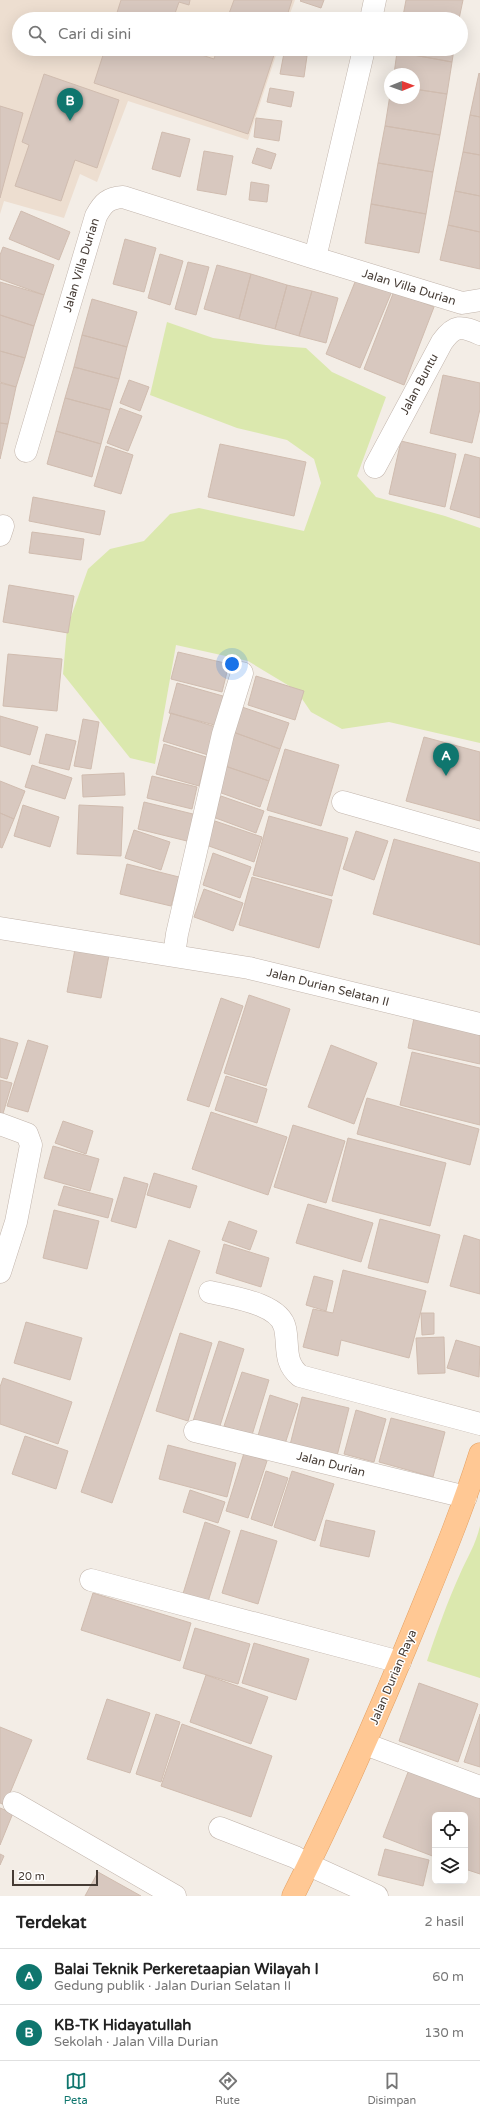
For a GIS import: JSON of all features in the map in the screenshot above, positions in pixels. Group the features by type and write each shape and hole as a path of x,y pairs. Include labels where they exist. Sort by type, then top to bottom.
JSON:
{"main road":[{"name":"Jalan Durian Raya","path":"294,1896 365,1744 400,1662 466,1497 480,1454"}],"street":[{"path":"372,12 375,0"},
{"path":"315,258 362,56"},
{"name":"Jalan Villa Durian","path":"26,451 96,216 104,203 111,198 123,197 462,303 480,300"},
{"name":"Jalan Buntu","path":"375,466 442,342 449,332 455,328 467,328 480,334"},
{"path":"174,955 177,934 223,734 242,673"},
{"path":"343,802 480,841"},
{"name":"Jalan Durian Selatan II","path":"0,928 249,968 480,1024"},
{"path":"0,1124 26,1134 32,1145 16,1222 0,1272"},
{"path":"210,1292 259,1305 275,1312 285,1327 285,1344 291,1364 300,1376 480,1424"},
{"name":"Jalan Durian","path":"195,1431 466,1497"},
{"path":"91,1580 400,1662"},
{"path":"365,1744 480,1787"},
{"path":"14,1803 175,1896"},
{"path":"220,1828 295,1857 309,1865 377,1896"}],"shaded area":[{"path":"0,0 295,0 291,12 12,12 12,56 276,56 248,140 128,101 97,182 80,174 64,218 4,201 0,214"}],"green space":[{"path":"167,322 213,338 266,345 306,348 332,372 386,397 357,476 376,497 445,516 480,528 480,743 389,722 342,729 311,712 296,690 248,661 176,645 155,764 130,758 63,674 67,628 88,569 110,549 144,541 170,514 199,508 304,531 321,483 314,459 287,440 237,428 150,395"},
{"path":"480,1526 480,1678 427,1661 446,1606 474,1545"}],"building":[{"path":"121,0 190,0 189,5 179,2 175,12 117,12"},
{"path":"234,0 292,0 288,12 230,12"},
{"path":"324,0 321,8 300,1"},
{"path":"406,0 463,0 460,12 404,12"},
{"path":"103,56 205,56 214,59 215,56 274,56 248,134 94,83"},
{"path":"283,56 307,56 304,77 280,74"},
{"path":"396,56 419,56 452,62 447,94 420,90 420,68 395,68"},
{"path":"419,56 453,56 452,62"},
{"path":"479,73 480,74 480,117 470,115"},
{"path":"44,74 119,100 97,168 75,160 61,201 15,186 29,145 22,142"},
{"path":"270,88 294,92 291,107 267,102"},
{"path":"420,90 447,94 440,135 385,126 389,104 420,104"},
{"path":"0,106 23,113 0,198"},
{"path":"470,115 480,117 480,155 463,152"},
{"path":"256,118 282,121 279,141 254,137"},
{"path":"385,126 440,135 433,172 378,163"},
{"path":"162,132 190,139 180,177 152,169"},
{"path":"257,148 276,154 271,169 252,163"},
{"path":"204,151 233,156 226,195 197,190"},
{"path":"463,152 480,155 480,196 455,191"},
{"path":"378,163 433,172 426,214 371,204"},
{"path":"251,182 269,185 267,202 249,200"},
{"path":"455,191 480,196 480,232 448,225"},
{"path":"371,204 426,214 419,253 365,243"},
{"path":"21,211 70,232 59,260 9,239"},
{"path":"448,225 480,232 480,269 440,260"},
{"path":"125,239 156,248 144,292 113,284"},
{"path":"3,247 54,265 44,295 0,279 0,255"},
{"path":"160,254 183,261 170,305 148,298"},
{"path":"188,262 209,267 196,315 175,309"},
{"path":"217,265 251,274 239,319 204,309"},
{"path":"251,274 287,285 275,329 239,319"},
{"path":"357,277 392,291 360,368 326,354"},
{"path":"0,282 44,295 34,326 0,315"},
{"path":"287,285 312,291 299,336 275,329"},
{"path":"312,291 338,298 326,343 299,336"},
{"path":"394,291 434,307 404,385 364,369"},
{"path":"92,299 137,312 127,347 82,335"},
{"path":"0,315 34,326 25,358 0,351"},
{"path":"82,335 127,347 119,379 74,367"},
{"path":"0,351 25,358 16,387 0,382"},
{"path":"74,367 119,379 110,410 65,398"},
{"path":"443,375 480,383 480,409 472,443 430,433"},
{"path":"129,380 149,387 140,411 120,403"},
{"path":"0,383 16,387 8,424 0,423"},
{"path":"65,398 110,410 101,444 56,431"},
{"path":"120,408 142,416 128,451 107,443"},
{"path":"0,423 8,424 0,459"},
{"path":"56,431 101,444 92,477 47,464"},
{"path":"401,441 456,454 445,507 389,494"},
{"path":"220,444 306,462 294,516 208,497"},
{"path":"106,446 133,455 121,494 94,486"},
{"path":"465,454 480,458 480,518 450,509"},
{"path":"33,497 105,511 100,535 29,521"},
{"path":"32,532 84,539 81,560 29,553"},
{"path":"9,585 74,596 68,633 3,622"},
{"path":"178,652 229,664 222,692 171,679"},
{"path":"8,654 62,659 57,711 3,706"},
{"path":"256,676 304,691 295,720 248,705"},
{"path":"177,683 230,698 222,727 169,713"},
{"path":"242,707 289,723 280,749 233,732"},
{"path":"171,713 216,727 208,755 163,741"},
{"path":"0,716 38,727 30,755 0,746"},
{"path":"83,719 99,722 91,769 74,766"},
{"path":"233,732 280,749 269,781 222,765"},
{"path":"46,734 76,741 69,770 39,763"},
{"path":"424,737 480,752 480,821 406,801"},
{"path":"164,744 206,757 199,786 156,774"},
{"path":"285,749 339,765 321,826 267,810"},
{"path":"32,765 72,778 65,799 25,787"},
{"path":"222,765 269,781 260,807 213,790"},
{"path":"124,773 125,795 83,797 82,775"},
{"path":"152,776 197,787 192,809 147,798"},
{"path":"0,781 25,791 14,819 0,813"},
{"path":"221,796 264,811 256,833 213,817"},
{"path":"144,802 197,815 191,842 138,829"},
{"path":"23,805 59,817 50,847 14,836"},
{"path":"79,805 123,807 121,856 77,854"},
{"path":"0,813 14,819 2,848 0,847"},
{"path":"269,816 348,838 332,896 253,875"},
{"path":"215,821 262,837 254,862 206,845"},
{"path":"134,830 170,842 161,870 125,858"},
{"path":"356,831 388,841 374,880 343,869"},
{"path":"394,839 480,863 480,945 373,914"},
{"path":"213,853 251,867 240,898 203,885"},
{"path":"127,864 179,877 171,906 120,894"},
{"path":"252,877 332,900 319,948 239,925"},
{"path":"204,889 243,903 233,931 194,917"},
{"path":"75,949 109,955 101,998 67,992"},
{"path":"249,995 290,1009 266,1086 224,1073"},
{"path":"221,998 243,1006 209,1107 187,1100"},
{"path":"415,1013 480,1027 480,1064 408,1048"},
{"path":"0,1038 18,1043 7,1079 0,1077"},
{"path":"28,1040 48,1046 28,1112 7,1106"},
{"path":"331,1045 377,1063 354,1124 308,1107"},
{"path":"412,1052 480,1068 480,1125 400,1105"},
{"path":"226,1076 267,1089 257,1123 215,1110"},
{"path":"0,1080 12,1083 2,1117 0,1116"},
{"path":"367,1098 479,1129 470,1165 357,1134"},
{"path":"211,1112 287,1137 268,1195 192,1169"},
{"path":"63,1121 93,1131 86,1154 55,1143"},
{"path":"293,1125 345,1141 326,1203 274,1187"},
{"path":"348,1138 446,1163 430,1226 332,1201"},
{"path":"53,1146 99,1159 90,1191 44,1178"},
{"path":"154,1173 197,1186 190,1208 147,1195"},
{"path":"124,1177 148,1184 136,1228 111,1221"},
{"path":"64,1186 113,1199 108,1218 58,1205"},
{"path":"308,1204 373,1223 361,1262 296,1243"},
{"path":"54,1210 99,1221 87,1269 43,1258"},
{"path":"380,1219 440,1235 428,1283 368,1268"},
{"path":"229,1221 257,1231 250,1250 222,1240"},
{"path":"464,1235 480,1240 480,1294 450,1286"},
{"path":"169,1240 200,1251 112,1503 81,1492"},
{"path":"224,1244 269,1258 261,1287 216,1273"},
{"path":"343,1270 426,1291 409,1358 341,1340 338,1356 303,1347 313,1309 333,1313"},
{"path":"314,1276 333,1281 326,1311 306,1305"},
{"path":"421,1313 434,1313 434,1334 422,1335"},
{"path":"26,1322 82,1338 70,1380 14,1363"},
{"path":"180,1333 212,1343 188,1421 156,1411"},
{"path":"444,1337 445,1373 418,1374 416,1338"},
{"path":"456,1340 480,1347 479,1377 447,1368"},
{"path":"219,1341 244,1349 219,1429 193,1421"},
{"path":"242,1372 269,1380 252,1435 224,1426"},
{"path":"3,1378 72,1402 58,1444 0,1424 0,1387"},
{"path":"270,1395 298,1404 284,1447 257,1439"},
{"path":"302,1397 349,1408 337,1456 290,1445"},
{"path":"356,1410 386,1419 374,1462 344,1454"},
{"path":"391,1418 445,1432 433,1477 379,1462"},
{"path":"25,1436 68,1451 56,1489 12,1474"},
{"path":"168,1445 236,1463 227,1497 159,1479"},
{"path":"244,1453 267,1461 248,1518 226,1511"},
{"path":"266,1471 288,1478 272,1526 251,1519"},
{"path":"292,1471 334,1484 315,1541 274,1527"},
{"path":"190,1490 225,1502 218,1523 183,1512"},
{"path":"326,1520 375,1531 369,1557 320,1546"},
{"path":"205,1522 230,1531 207,1605 182,1597"},
{"path":"241,1530 277,1541 258,1604 222,1593"},
{"path":"93,1593 191,1623 180,1661 81,1630"},
{"path":"195,1628 250,1644 238,1684 183,1668"},
{"path":"254,1643 309,1659 296,1700 242,1683"},
{"path":"206,1675 268,1697 251,1744 190,1722"},
{"path":"419,1683 478,1704 458,1762 399,1741"},
{"path":"107,1699 150,1713 130,1773 87,1759"},
{"path":"156,1714 180,1722 161,1782 136,1774"},
{"path":"480,1714 480,1767 464,1762"},
{"path":"182,1724 272,1756 251,1817 161,1786"},
{"path":"0,1727 32,1740 5,1805 0,1803"},
{"path":"410,1767 480,1793 480,1874 468,1870 468,1812 432,1812 432,1856 383,1837"},
{"path":"0,1808 13,1813 0,1845"},
{"path":"385,1849 429,1860 423,1886 378,1875"},
{"path":"0,1854 4,1856 0,1865"},
{"path":"98,1872 141,1896 85,1896"}],"place":[{"name":"KB-TK Hidayatullah","path":"70,121"},
{"name":"Balai Teknik Perkeretaapian Wilayah I","path":"446,776"}]}
